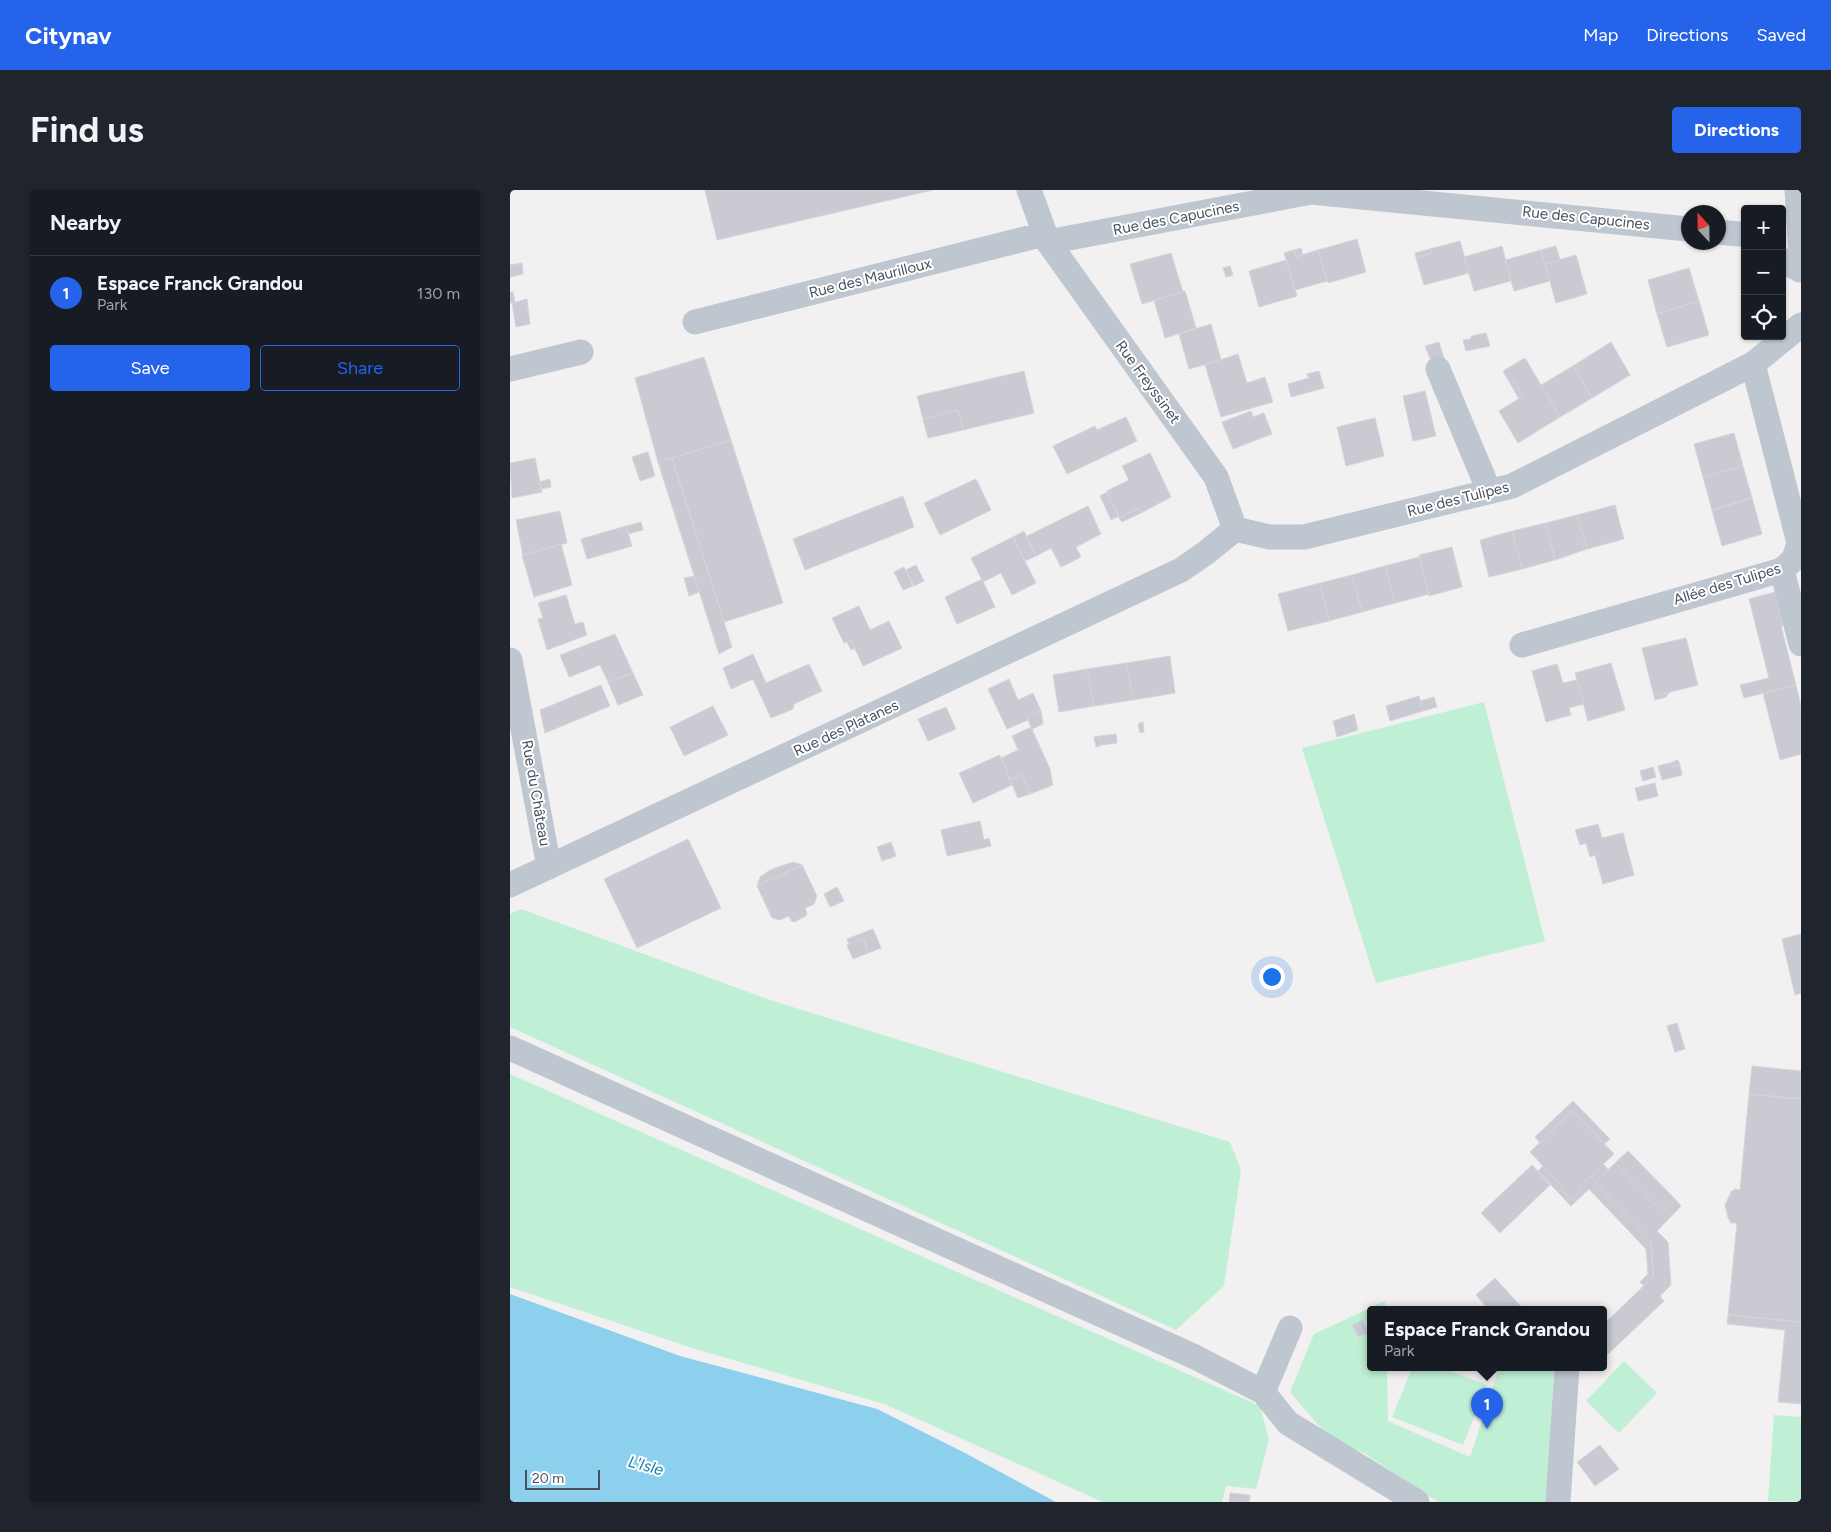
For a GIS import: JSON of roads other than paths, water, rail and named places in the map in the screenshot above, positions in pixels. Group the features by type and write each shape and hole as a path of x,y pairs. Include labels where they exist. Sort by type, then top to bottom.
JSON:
{"street":[{"name":"Rue Freyssinet","path":"1029,190 1046,238 1216,477 1235,529"},
{"name":"Rue des Capucines","path":"1046,238 1311,192 1454,197 1681,228"},
{"path":"1792,202 1797,266"},
{"name":"Rue des Maurilloux","path":"695,322 1046,238"},
{"name":"Rue des Tulipes","path":"1235,529 1270,537 1304,537 1512,486 1753,364 1801,325"},
{"path":"510,369 581,352"},
{"name":"Allée des Tulipes","path":"1522,645 1782,570 1794,559 1799,543 1753,364"},
{"path":"1438,369 1489,491"},
{"name":"Rue des Platanes","path":"510,885 1181,570 1235,529"},
{"path":"1782,570 1801,644"},
{"name":"Rue du Château","path":"510,660 514,704 549,867"},
{"path":"510,1048 1195,1357 1263,1392 1288,1423 1417,1502"},
{"path":"1263,1392 1290,1328"},
{"path":"1558,1502 1567,1371"}],"water":[{"name":"L'Isle","path":"510,1294 680,1356 877,1409 1056,1502 510,1502"}],"place":[{"name":"Espace Franck Grandou","path":"1487,1429"}]}
